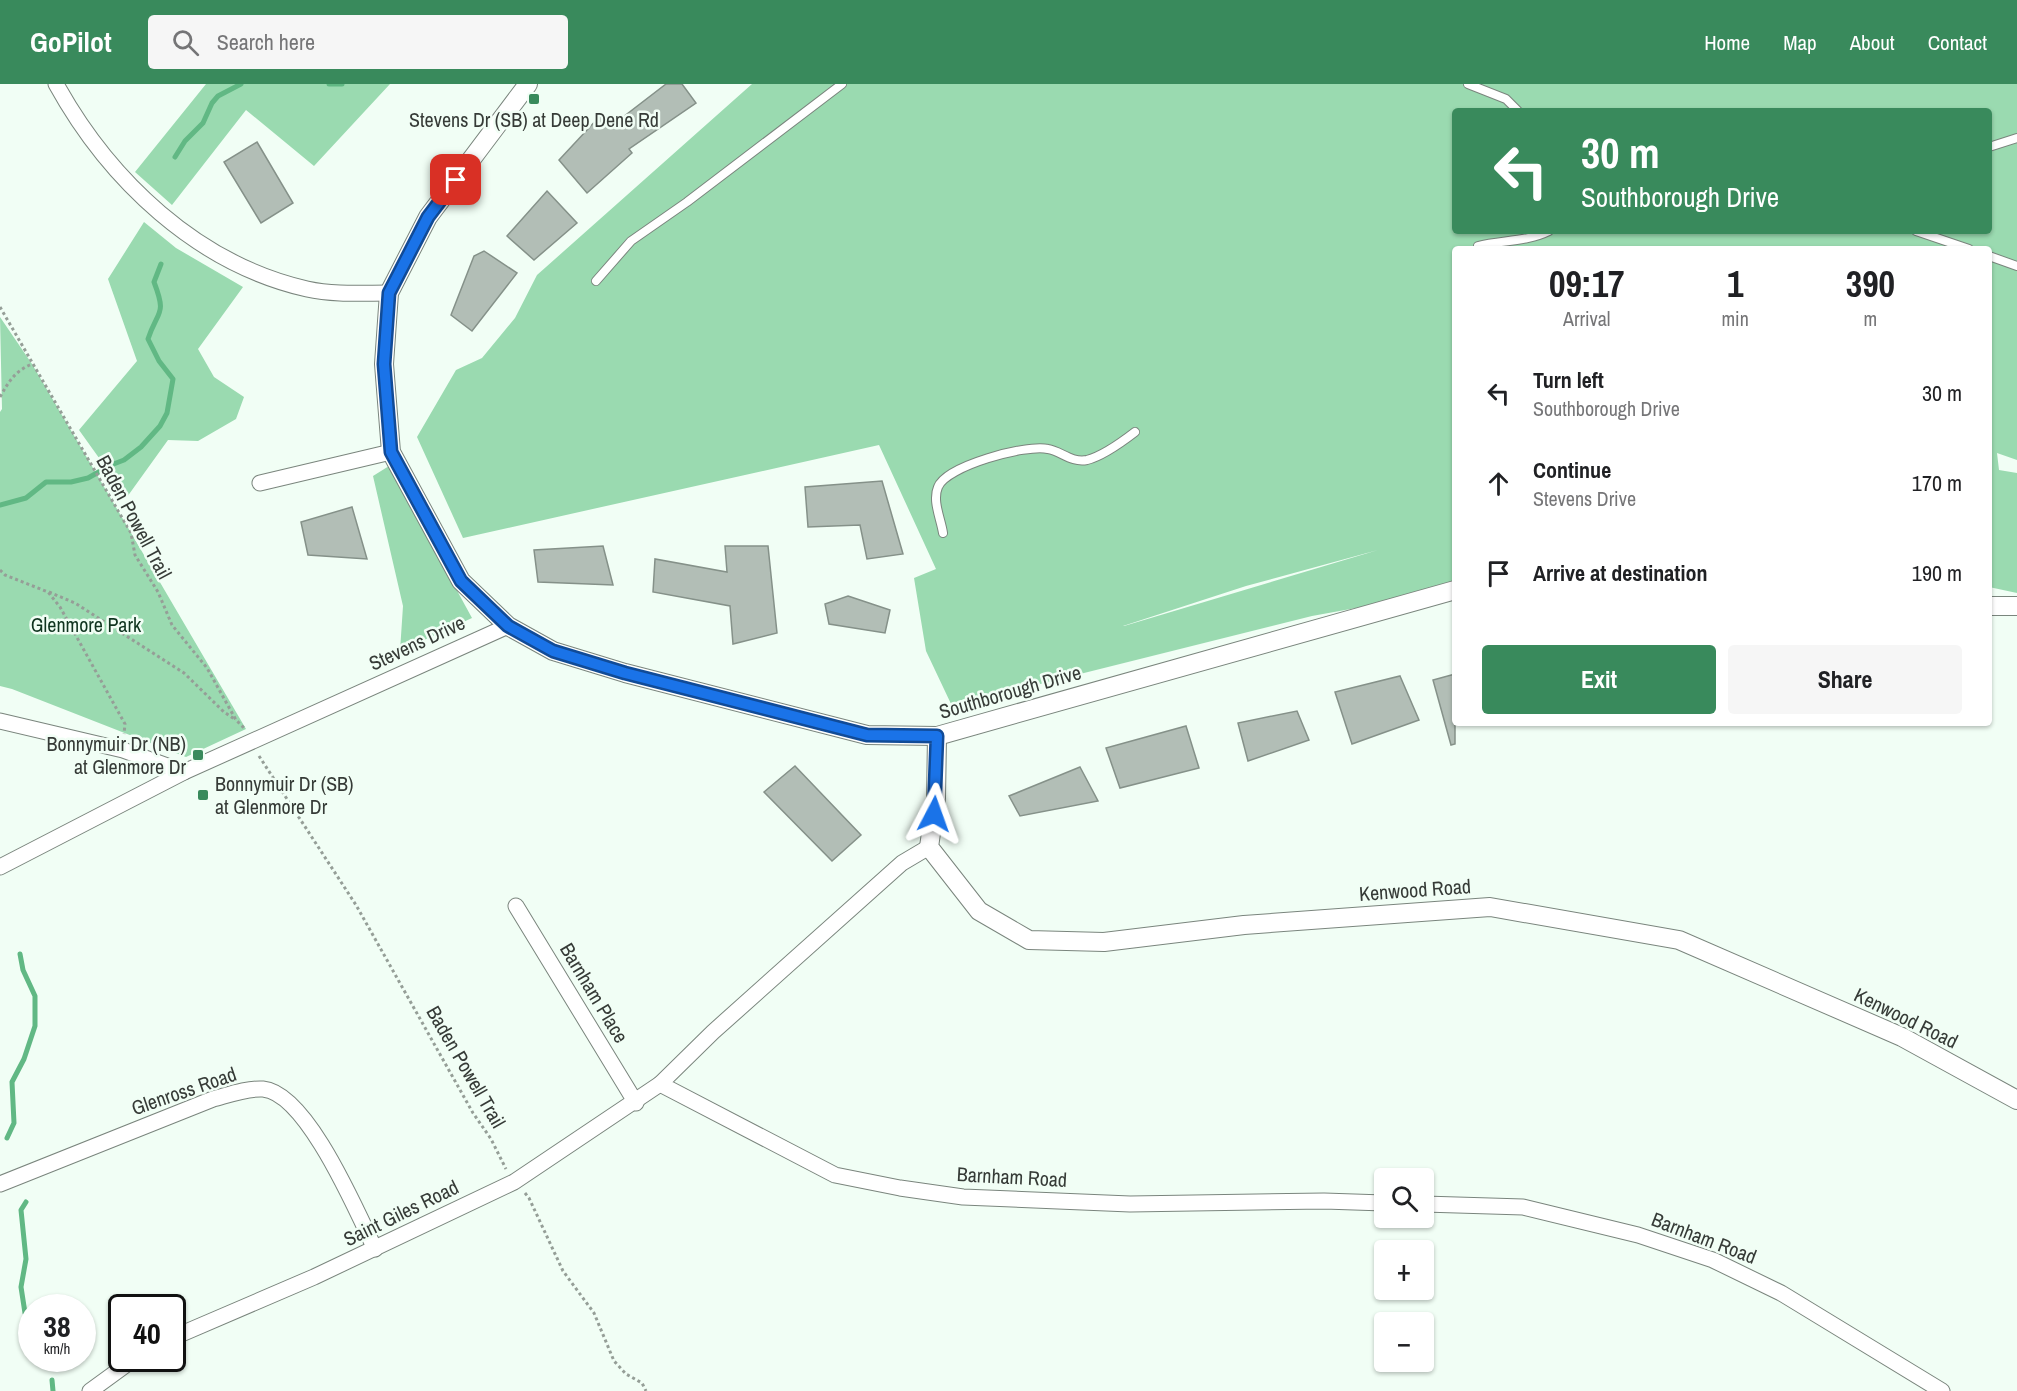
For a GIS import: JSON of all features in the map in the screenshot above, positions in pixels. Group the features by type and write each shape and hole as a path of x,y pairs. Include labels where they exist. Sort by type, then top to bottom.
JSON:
{"street":[{"path":"56,84 100,153 141,197 211,251 267,277 308,290 352,294 389,293"},
{"name":"Stevens Drive","path":"0,867 184,772 508,626 461,581 391,452 384,364 389,293 428,217 528,84"},
{"path":"260,483 391,452"},
{"name":"Southborough Drive","path":"508,626 553,651 867,735 937,736 1452,591"},
{"path":"1992,606 2017,606"},
{"path":"0,721 123,750 184,772"},
{"path":"636,1103 660,1084 713,1032 902,863 929,847 936,798 937,736"},
{"name":"Kenwood Road","path":"929,847 979,911 1029,939 1104,942 1244,925 1490,907 1679,940 1902,1037 2017,1100"},
{"name":"Barnham Place","path":"516,906 636,1103"},
{"name":"Barnham Road","path":"660,1084 835,1174 900,1188 963,1197 1130,1204 1324,1201 1374,1203"},
{"name":"Glenross Road","path":"0,1184 213,1099 263,1089 276,1093 308,1125 337,1170 375,1249"},
{"name":"Saint Giles Road","path":"186,1332 375,1249 514,1182 636,1103"},
{"name":"Barnham Road","path":"1434,1204 1522,1207 1638,1235 1713,1260 1781,1293 1942,1391"},
{"path":"90,1391 116,1372"}],"lane":[{"path":"596,281 631,241 687,202 842,84"},
{"path":"1468,84 1506,99 1515,108"},
{"path":"1992,146 2017,138"},
{"path":"1478,246 1496,241 1522,240 1540,234"},
{"path":"1925,234 1960,246"},
{"path":"1992,257 2017,266"},
{"path":"943,533 937,490 943,479 954,471 979,461 1029,448 1048,448 1071,459 1086,460 1135,432"}],"path":[{"name":"Baden Powell Trail","path":"0,307 131,534 135,555 158,592 172,625 207,668 236,720 250,734"},
{"path":"0,397 12,376 32,364"},
{"path":"0,570 5,575 75,603 184,673 224,712 236,720"},
{"path":"48,592 60,607 125,724 123,750"},
{"name":"Baden Powell Trail","path":"258,754 356,905 448,1071 491,1139 500,1161 514,1182 530,1198 563,1271 594,1313 614,1361 626,1374 642,1383 646,1391"}],"green space":[{"path":"206,84 390,84 314,166 246,110 172,205 135,172"},
{"path":"752,84 2017,84 2017,460 1997,453 1999,470 2017,473 2017,593 1992,588 1992,246 1452,246 1452,591 1312,616 952,706 926,651 914,578 936,569 879,445 463,538 417,437 456,370 482,358 515,318 537,275","holes":["1378,550 1124,626 1246,586"]},
{"path":"144,222 176,248 243,287 198,349 214,377 244,397 236,419 198,441 168,440 127,497 79,430 137,361 108,279"},
{"name":"Glenmore Park","path":"0,317 32,364 246,729 186,757 0,686 0,412 2,409"},
{"path":"389,466 472,618 400,651 403,606 373,476"}],"building":[{"path":"666,84 682,84 696,103 629,149 632,153 587,193 559,160 600,116 610,127"},
{"path":"257,142 293,203 261,223 224,162"},
{"path":"547,191 577,223 534,260 507,236"},
{"path":"484,251 517,273 472,331 451,315 474,256"},
{"path":"882,481 903,554 867,559 860,525 808,527 805,487"},
{"path":"352,507 367,559 308,555 301,522"},
{"path":"603,546 613,585 538,582 534,550"},
{"path":"725,546 768,546 777,633 733,644 730,606 653,592 655,559 727,572"},
{"path":"848,596 890,610 885,633 829,624 825,604"},
{"path":"1452,675 1452,726 1455,726 1455,744 1451,745 1433,680"},
{"path":"1400,676 1419,720 1352,744 1335,692"},
{"path":"1297,711 1309,740 1248,761 1238,723"},
{"path":"1186,726 1199,768 1120,788 1106,748"},
{"path":"795,766 861,835 832,861 764,792"},
{"path":"1080,767 1098,801 1020,816 1009,796"}],"waterway":[{"path":"175,157 185,141 203,123 212,103 218,96 241,84"},
{"path":"329,84 342,84"},
{"path":"0,505 26,498 46,482 71,482 88,478 124,460 141,447 160,426 167,413 173,379 159,361 148,339 160,312 160,301 154,282 161,264"},
{"path":"7,1138 14,1123 12,1082 24,1059 35,1026 35,996 23,970 20,954"},
{"path":"22,1294 21,1287 26,1259 21,1210 26,1202"},
{"path":"52,1380 53,1391"}],"place":[{"name":"Stevens Dr (SB) at Deep Dene Rd","path":"534,99"},
{"name":"Bonnymuir Dr (NB) at Glenmore Dr","path":"198,755"},
{"name":"Bonnymuir Dr (SB) at Glenmore Dr","path":"203,795"}],"route":[{"path":"456,180 428,217 389,293 384,364 391,452 461,581 508,626 553,651 625,673 867,735 937,736 934,814"}]}
